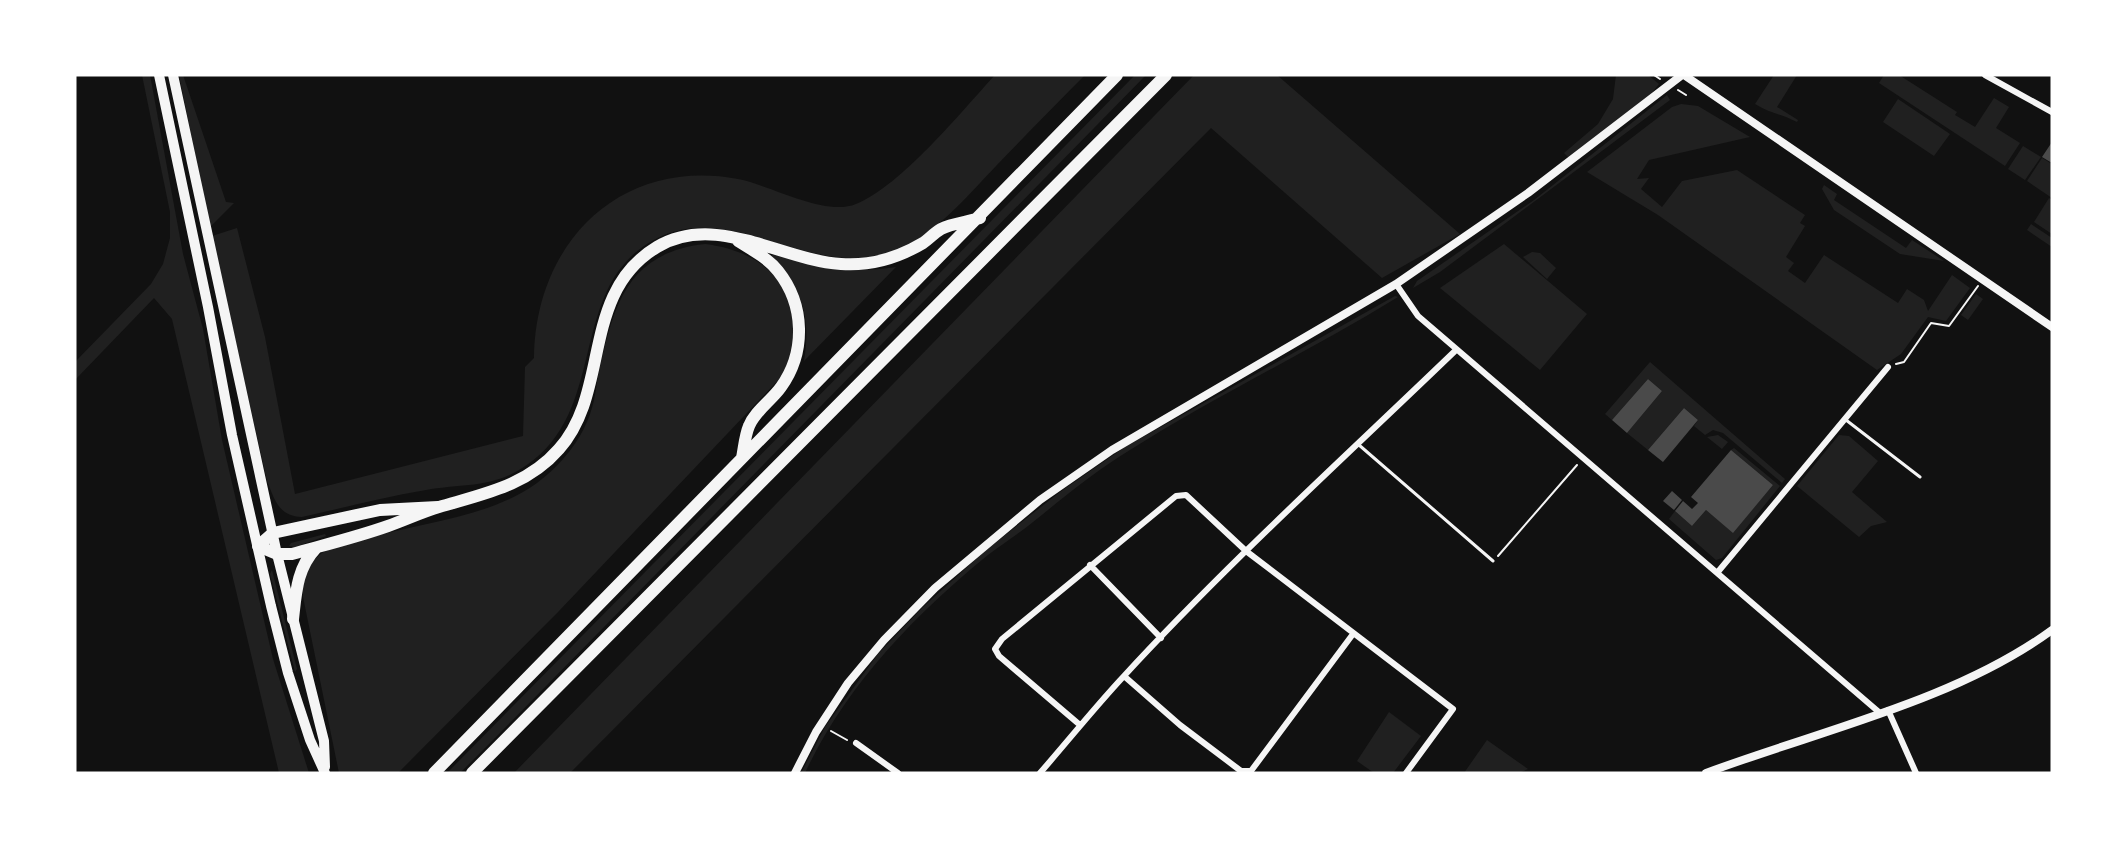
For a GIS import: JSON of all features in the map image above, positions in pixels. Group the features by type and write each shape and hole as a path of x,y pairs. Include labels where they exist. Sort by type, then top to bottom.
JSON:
{"highway":[{"path":"434,773 1118,75"},
{"path":"472,773 1166,75"},
{"path":"438,507 380,510 273,533 258,546 277,554 292,554 386,527 438,507 478,498 524,478 560,448 574,425 586,396 604,313 620,282 639,259 658,246 680,238 708,234 732,237 824,262 867,263 890,259 923,243 941,229 980,218"},
{"path":"732,237 763,256 778,271 798,308 800,329 797,355 782,386 749,425 742,458"},
{"path":"293,619 299,574 305,559 317,547"}],"main road":[{"path":"159,75 199,264 226,407 288,673 310,740 325,772"},
{"path":"173,75 203,222 277,554 324,741 325,772"}],"street":[{"path":"795,773 816,732 848,683 884,640 935,588 1040,500 1112,450 1396,284 1528,193 1683,75 2052,327"},
{"path":"1985,75 2021,97 2052,112"},
{"path":"1396,284 1418,316 1456,350 1880,713"},
{"path":"1040,773 1124,676 1246,551 1456,350"},
{"path":"1717,573 1888,367"},
{"path":"1080,725 999,656 995,649 1002,639 1090,565 1176,496 1186,495 1246,551 1453,709 1406,773"},
{"path":"1090,565 1161,638"},
{"path":"1706,773 1934,693 1990,667 2052,630"},
{"path":"1124,676 1179,725 1240,771 1251,771 1353,634"},
{"path":"1888,710 1916,773"},
{"path":"856,743 898,773"}],"lane":[{"path":"1844,419 1920,477"},
{"path":"1358,443 1493,561"}],"path":[{"path":"1888,367 1904,362 1931,323 1949,326 1983,279"},
{"path":"1493,561 1583,459"},
{"path":"831,731 839,736"}],"shaded area":[{"path":"142,75 150,75 183,254 203,329 222,440 273,659 309,773 279,773 172,319 154,298 75,380 75,362 151,284 163,264 170,238 170,212"},
{"path":"179,75 183,75 226,202 234,203 210,227"},
{"path":"995,75 1085,75 961,203 922,237 892,252 859,258 828,256 736,232 706,228 677,231 647,244 622,266 606,294 595,324 578,389 566,420 547,447 519,470 485,483 410,493 302,517 288,514 278,506 267,481 212,236 237,228 265,337 295,494 523,436 525,367 534,358 538,316 550,278 568,245 592,217 622,196 656,182 695,176 738,179 797,199 829,206 843,207 856,204 873,195 911,165"},
{"path":"1135,75 1146,75 460,773 447,773"},
{"path":"1194,75 1277,75 1460,234 1382,278 1211,128 570,773 514,773"},
{"path":"1616,75 1648,75 1659,84 1651,94 1569,158 1564,153 1598,124 1613,99"},
{"path":"1774,75 1797,75 1777,107 1798,120 1797,122 1755,104"},
{"path":"1884,75 1899,75 1957,112 1955,115 1975,127 1994,98 2009,107 1996,128 2020,143 2005,166 1879,83"},
{"path":"1667,95 1670,100 1440,272 1413,288 1417,281 1534,200"},
{"path":"1898,99 1950,134 1934,156 1883,122"},
{"path":"1681,104 1698,106 1750,137 1649,160 1637,179 1649,178 1641,189 1662,207 1682,181 1737,170 1805,215 1800,223 1805,226 1786,257 1794,263 1788,271 1805,283 1824,255 1898,303 1907,289 1924,300 1928,311 1952,275 1970,288 1946,321 1928,317 1901,354 1877,370 1658,215 1587,172 1672,107"},
{"path":"2023,146 2041,157 2025,180 2008,169"},
{"path":"2042,158 2052,164 2052,198 2027,181"},
{"path":"1824,185 1837,194 1834,200 1906,248 1912,240 1944,261 1900,254 1834,210 1822,189"},
{"path":"2049,198 2052,200 2052,234 2034,222"},
{"path":"2031,224 2052,238 2052,247 2027,230"},
{"path":"705,244 730,249 752,258 769,271 782,286 790,304 793,325 791,349 784,374 559,611 398,773 339,773 302,592 305,575 310,565 322,553 337,547 386,533 454,518 498,504 518,495 546,476 570,451 587,422 594,402 610,328 627,288 640,272 657,259 678,249"},
{"path":"1504,244 1587,314 1540,370 1440,288"},
{"path":"1532,252 1540,253 1556,268 1547,279 1523,257"},
{"path":"775,254 805,263 849,270 896,267 804,361 806,331 802,304 791,280 771,256"},
{"path":"1976,294 1983,299 1968,320 1961,315"},
{"path":"1395,296 1398,297 1196,410 1116,459 988,555 934,602 884,654 840,711 805,773 801,773 825,727 878,654 922,608 985,551 1060,492 1125,447"},
{"path":"1650,362 1785,479 1782,483 1723,433 1713,430 1705,435 1694,426 1698,420 1684,408 1648,450 1627,433 1662,391 1648,379 1612,420 1605,414"},
{"path":"1718,435 1728,442 1722,449 1707,437"},
{"path":"1839,435 1849,436 1878,461 1852,492 1887,522 1871,526 1859,537 1797,486"},
{"path":"1734,448 1780,486 1722,558 1716,560 1669,519 1675,511 1692,526 1706,510 1733,532 1773,485 1731,450"},
{"path":"325,534 326,536 295,547 289,546 291,543"},
{"path":"272,570 297,669 295,672 270,574"},
{"path":"1389,712 1421,736 1393,773 1374,773 1357,761"},
{"path":"1487,740 1528,769 1519,773 1464,773"}],"building":[{"path":"2052,142 2052,163 2042,157"},
{"path":"1648,379 1662,391 1627,433 1612,420"},
{"path":"1684,408 1698,420 1663,462 1648,450"},
{"path":"1731,450 1773,485 1733,533 1706,510 1692,526 1675,511 1683,501 1692,509 1698,503 1691,497"},
{"path":"1672,491 1682,500 1674,510 1663,501"}]}
